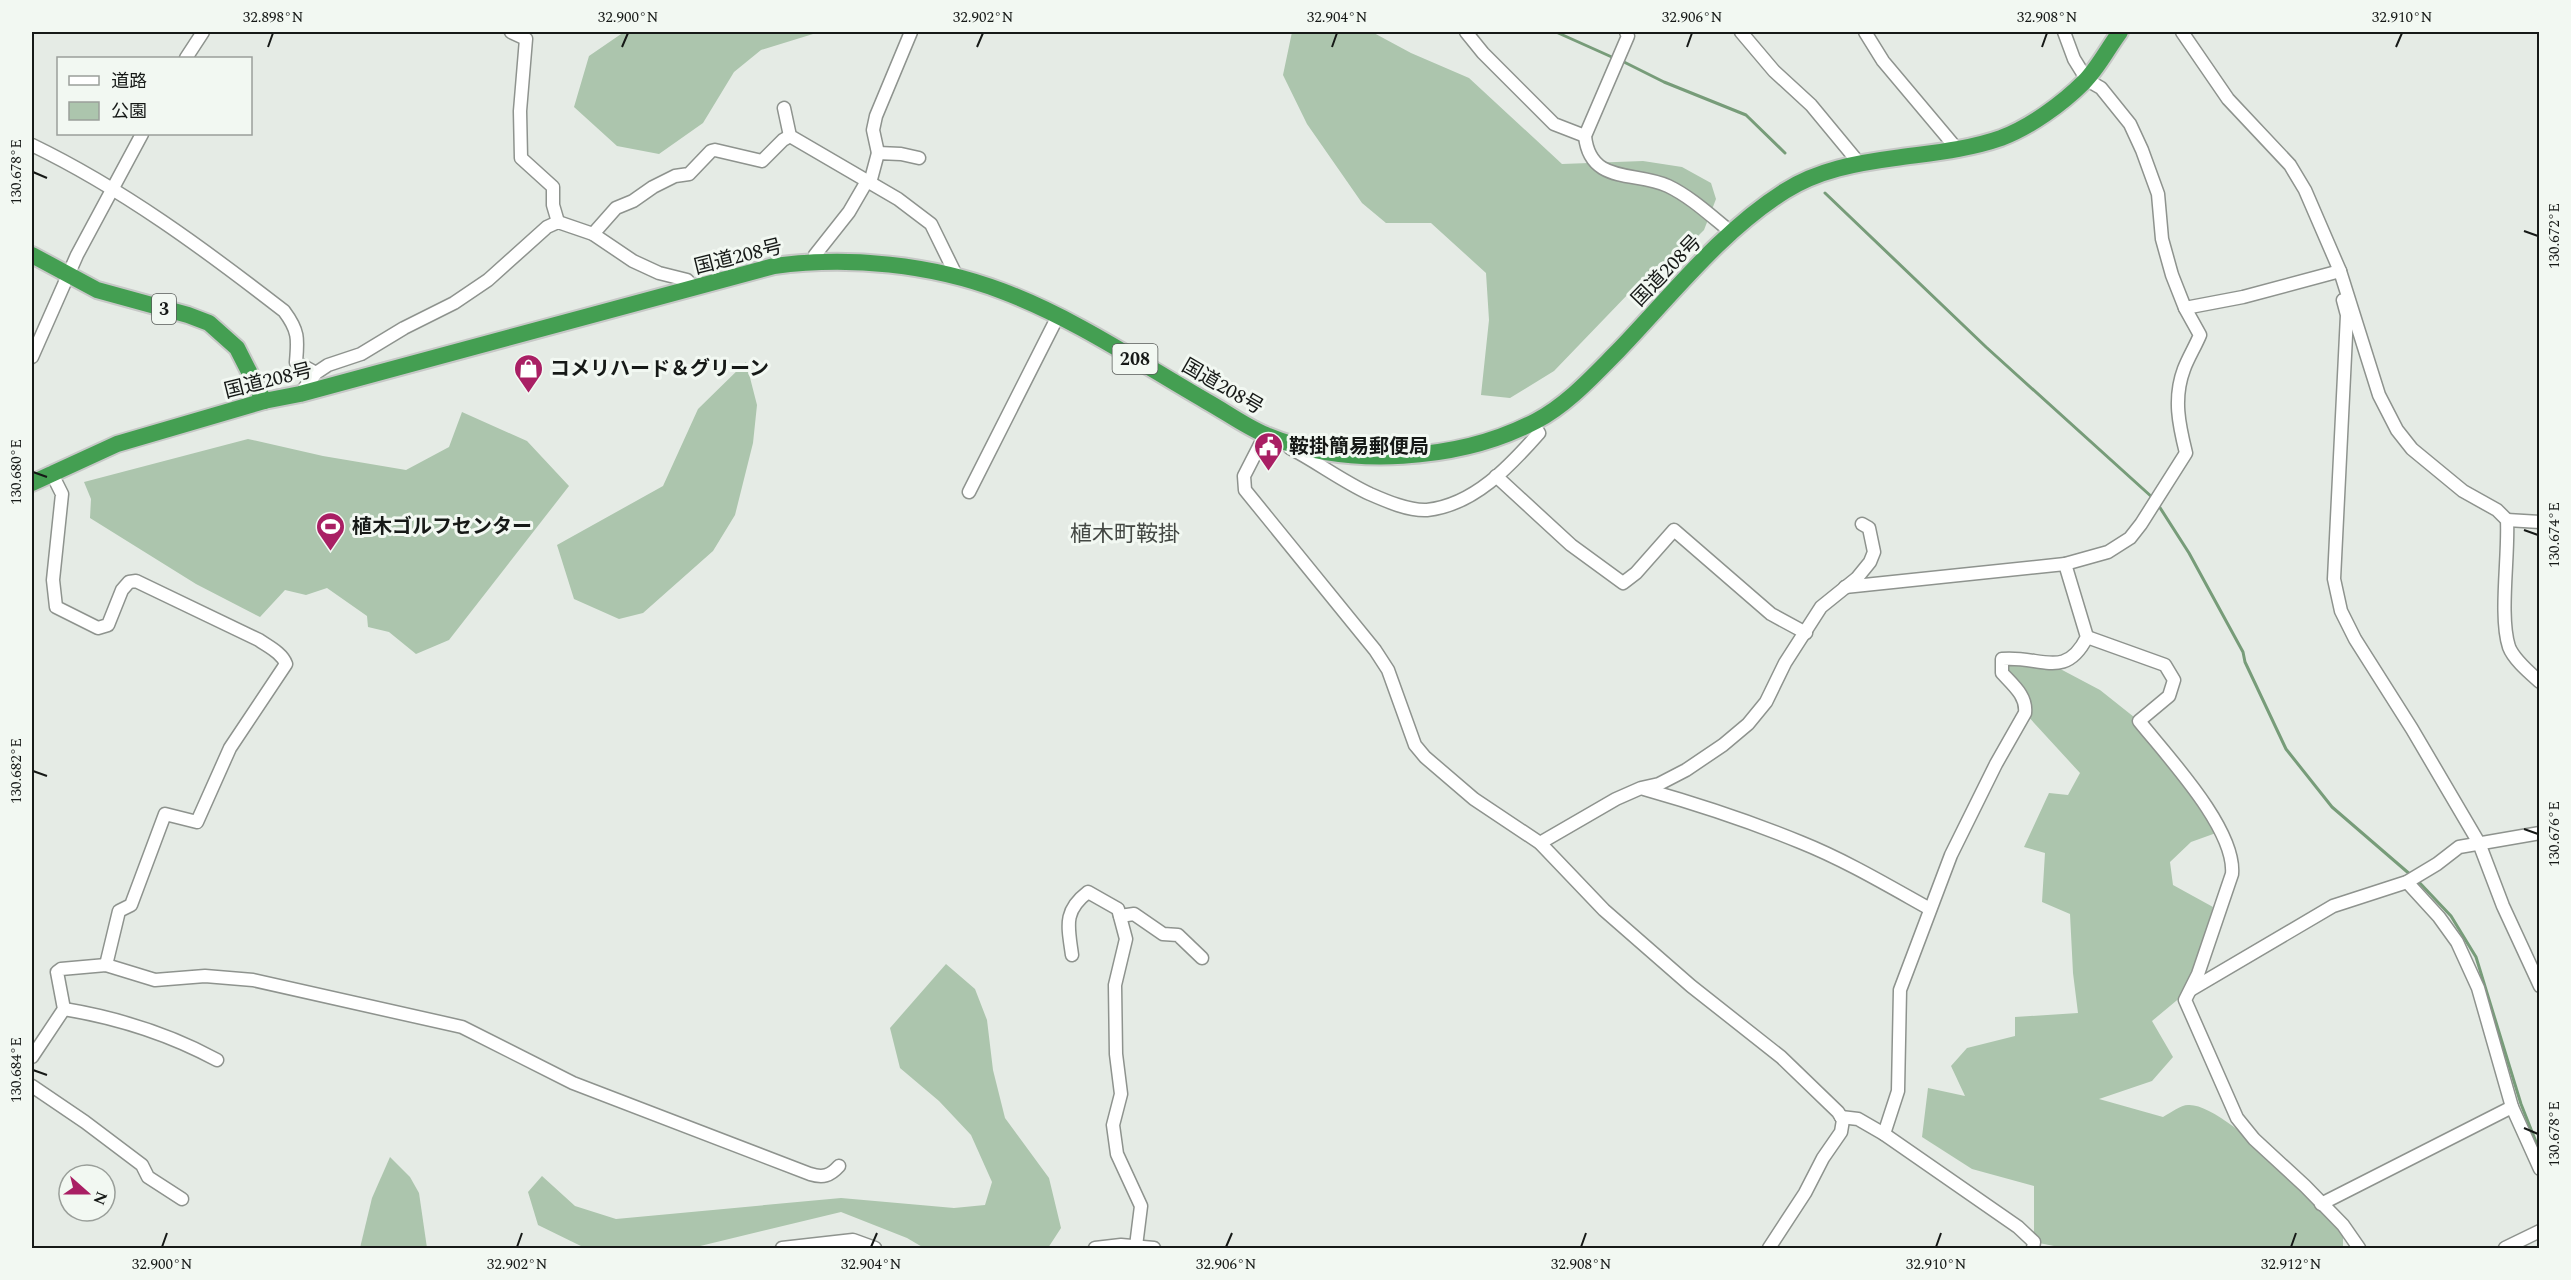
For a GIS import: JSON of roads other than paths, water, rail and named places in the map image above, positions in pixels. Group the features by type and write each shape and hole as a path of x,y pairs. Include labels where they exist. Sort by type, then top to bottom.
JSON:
{"highway":[{"name":"国道208号","path":"32,483 51,472 117,444 264,401 300,394 774,266 814,261 920,270 957,277 1003,291 1058,316 1265,435 1321,451 1353,456 1398,457 1438,453 1533,423 1556,410 1590,380 1731,232 1787,189 1819,174 1859,163 1958,149 2003,137 2041,116 2086,80 2120,32"},
{"name":"3","path":"32,255 98,291 209,323 237,348 264,401"}],"street":[{"path":"187,57 203,32"},
{"path":"511,32 526,39 520,111 521,158 553,187 553,205 558,222"},
{"path":"814,261 815,255 849,212 868,182 878,153 873,130 876,116 911,32"},
{"path":"1466,32 1483,53 1554,124 1585,136"},
{"path":"1626,32 1628,36 1585,136 1586,149 1592,158 1608,171 1666,185 1688,198 1731,232"},
{"path":"1741,32 1774,71 1811,105 1859,163"},
{"path":"1865,32 1883,61 1958,149"},
{"path":"1845,587 2065,564 2108,552 2130,538 2186,453 2177,413 2179,387 2183,372 2200,335 2185,308 2162,238 2158,194 2142,150 2130,124 2123,115 2101,88 2086,80 2074,59 2064,32"},
{"path":"2182,32 2228,99 2290,165 2306,190 2338,272 2379,395 2397,430 2412,449 2463,491 2497,510 2507,520 2540,522"},
{"path":"784,108 790,136 898,199 931,224 957,277"},
{"path":"32,357 68,276 112,187 141,135"},
{"path":"593,234 616,208 633,201 653,187 675,176 689,174 711,151 762,161 790,136"},
{"path":"32,145 112,187 202,247 284,311 293,323 299,341 296,362 316,373"},
{"path":"878,153 919,158"},
{"path":"300,394 316,373 328,365 361,354 404,328 454,303 488,280 547,227 558,222 593,234 633,261 659,273 687,280 694,288"},
{"path":"2185,308 2243,297 2338,272"},
{"path":"2338,272 2347,315 2334,579 2341,611 2355,639 2412,729 2479,843 2503,906 2540,986"},
{"path":"969,492 1058,316"},
{"path":"1533,423 1539,434 1514,461 1472,493 1444,506 1426,510 1398,505 1370,494 1265,435 1244,476 1245,490 1375,650 1388,670 1415,745 1425,757 1474,799 1540,843 1604,910 1705,997 1781,1057 1841,1117 1843,1120 1841,1132 1769,1248"},
{"path":"51,472 62,494 53,580 56,607 98,628 108,625 122,590 129,582 136,581 259,640 285,660 286,664 230,747 197,822 165,814 131,905 119,911 106,966"},
{"path":"1496,476 1571,545 1615,579 1623,583 1636,573 1674,530 1771,614 1806,633"},
{"path":"2507,520 2505,618 2510,648 2540,682"},
{"path":"1540,843 1616,799 1641,788 1659,784 1686,770 1723,745 1748,724 1766,702 1785,663 1821,608 1857,578 1870,562 1874,552 1869,528 1862,524"},
{"path":"1884,1134 1898,1091 1900,990 1951,855 1996,764 2025,714 2026,705 2019,690 2002,673 2002,659 2015,658 2063,663 2079,653 2087,637 2065,564"},
{"path":"2087,637 2165,666 2175,680 2169,696 2139,721 2203,800 2223,837 2233,863 2232,874 2201,964 2185,1000 2237,1118 2254,1139 2343,1225 2359,1248"},
{"path":"1641,788 1686,801 1800,842 1839,860 1930,909"},
{"path":"2188,991 2333,906 2407,882 2437,864 2459,847 2540,833"},
{"path":"2407,882 2439,917 2457,942 2478,988 2512,1107 2540,1169"},
{"path":"1072,955 1067,925 1074,903 1088,892 1118,909 1126,939 1115,985 1116,1054 1121,1094 1113,1125 1117,1154 1141,1206 1136,1246"},
{"path":"1120,916 1134,914 1163,934 1178,935 1202,958"},
{"path":"32,1058 64,1008 57,972 61,969 106,966 155,980 205,976 253,980 462,1027 573,1083 810,1174 826,1176 832,1174 839,1166"},
{"path":"64,1008 128,1021 195,1048 217,1060"},
{"path":"32,1086 142,1164 148,1177 182,1199"},
{"path":"2321,1204 2512,1107"},
{"path":"1841,1117 1858,1119 1884,1134 2018,1227 2034,1242 2033,1248"},
{"path":"2505,1248 2540,1231"},
{"path":"782,1248 853,1240 875,1248"},
{"path":"1095,1248 1121,1245 1154,1248"}],"waterway":[{"path":"1556,32 1614,58"},
{"path":"1620,60 1664,82 1746,115 1785,153"},
{"path":"1825,193 1986,347 2153,498"},
{"path":"2157,503 2189,553 2243,652 2245,662 2286,749 2332,807 2412,876"},
{"path":"2417,880 2451,916 2476,957 2521,1104 2540,1152"}],"place":[{"name":"コメリハード＆グリーン","path":"529,394"},
{"name":"鞍掛簡易郵便局","path":"1268,472"},
{"name":"植木ゴルフセンター","path":"331,552"}],"district":[{"name":"植木町鞍掛","path":"1125,533"}]}
